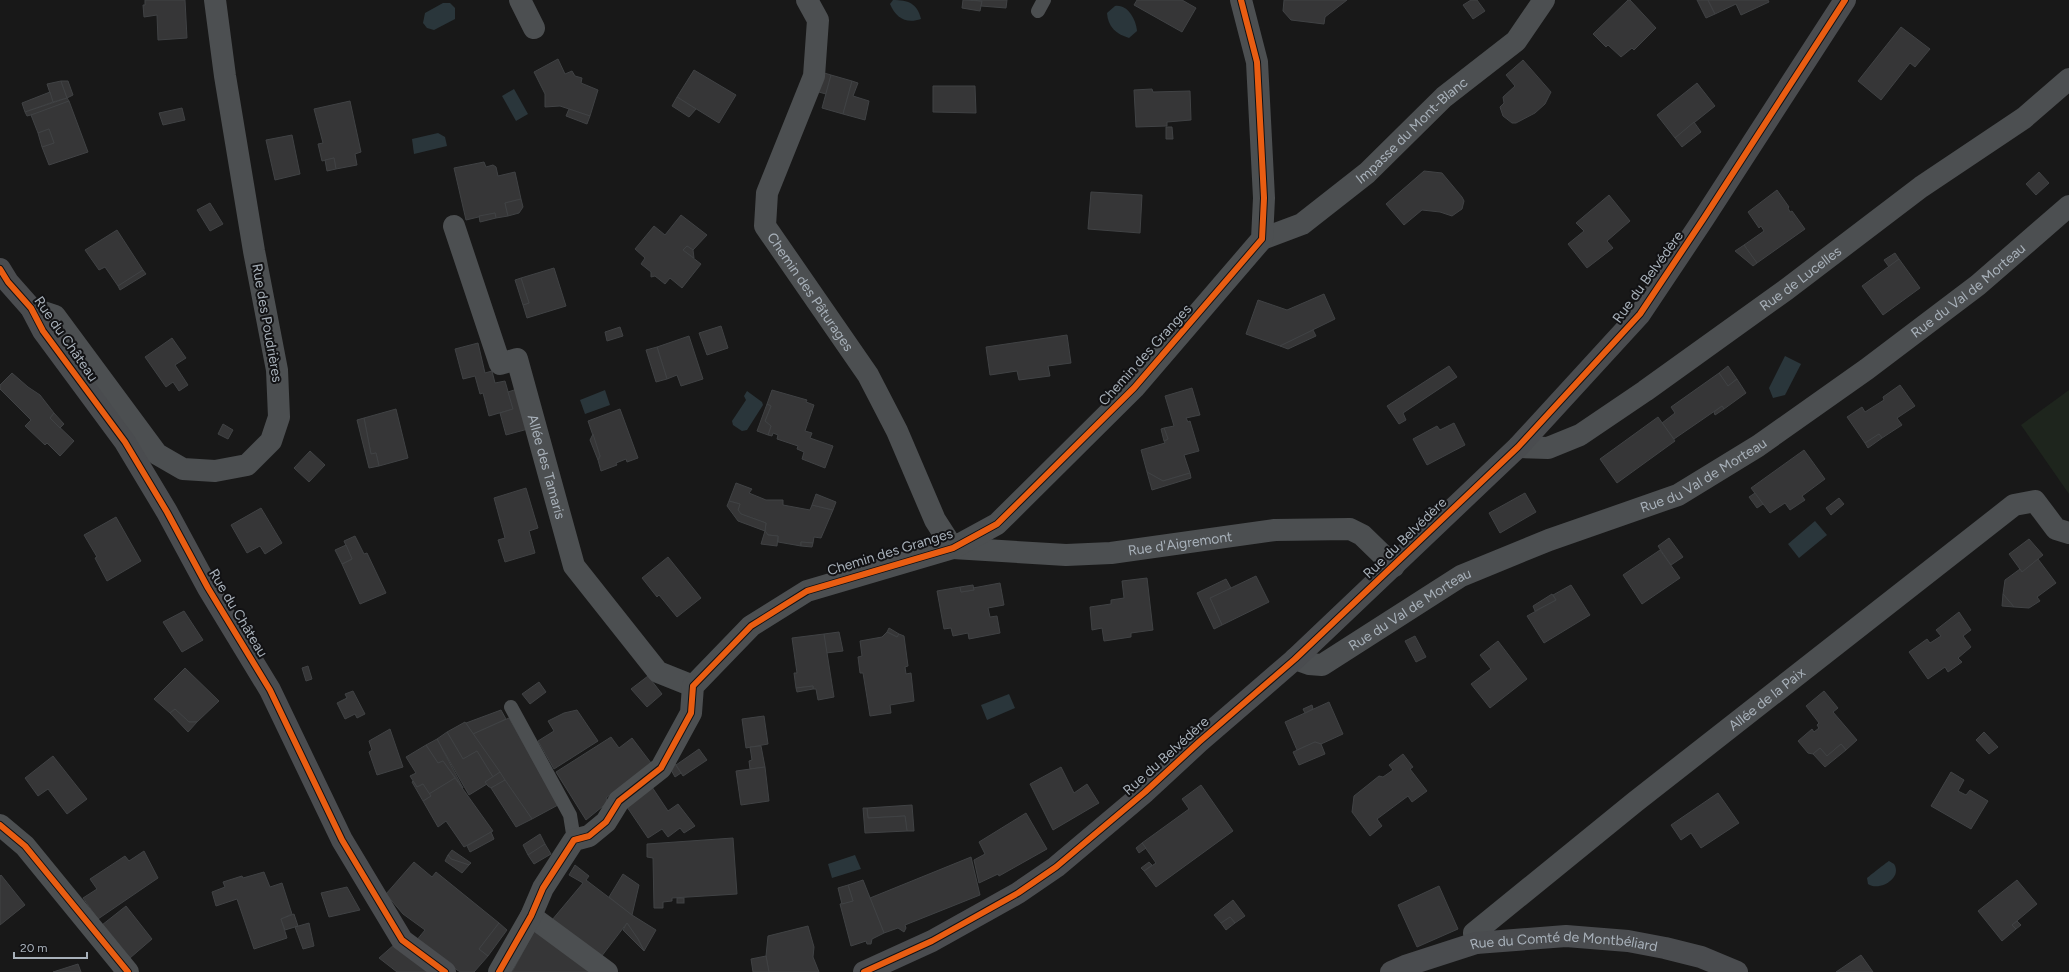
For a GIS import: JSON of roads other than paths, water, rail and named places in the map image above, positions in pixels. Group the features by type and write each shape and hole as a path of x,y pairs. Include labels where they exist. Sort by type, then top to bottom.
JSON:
{"street":[{"name":"Rue des Poudrières","path":"31,308 56,316 157,454 183,469 215,472 247,465 271,441 279,417 278,370 253,244 225,76 215,0"},
{"path":"520,0 534,28"},
{"name":"Chemin des Pâturages","path":"807,0 818,20 814,76 767,193 765,226 868,375 896,431 935,520 953,548"},
{"path":"1241,0 1257,62 1264,198 1262,239"},
{"name":"Impasse du Mont-Blanc","path":"1262,239 1302,224 1367,174 1444,97 1516,40 1544,0"},
{"name":"Rue du Belvédère","path":"864,972 939,937 1018,894 1056,867 1145,792 1199,742 1295,659 1518,447 1640,314 1845,0"},
{"name":"Rue de Lucelles","path":"1518,447 1548,448 1580,435 1645,391 1787,289 1921,187 2024,118 2069,79"},
{"name":"Rue du Val de Morteau","path":"1295,659 1309,664 1322,665 1462,576 1549,540 1678,495 1758,446 1867,369 1978,285 2069,206"},
{"name":"Allée des Tamaris","path":"454,226 500,364 517,359 574,566 658,672 693,686"},
{"name":"Chemin des Granges","path":"693,686 751,626 806,591 953,548 997,524 1128,394 1262,239"},
{"name":"Rue du Château","path":"0,270 8,282 31,308 42,331 125,442 167,512 208,588 270,690 342,840 402,940 445,972"},
{"name":"Allée de la Paix","path":"1476,943 1474,933 1654,788 2014,505 2035,501 2056,529 2069,533"},
{"name":"Rue d'Aigremont","path":"953,548 1066,555 1111,553 1275,530 1350,529 1362,535 1394,566"},
{"path":"499,972 531,916 543,888 574,840 589,836 606,822 619,801 661,768 691,714 693,686"},
{"path":"0,825 25,846 128,972"},
{"path":"531,916 607,972"},
{"name":"Rue du Comté de Montbéliard","path":"1391,972 1476,943 1566,936 1628,941 1701,957 1738,972"}],"lane":[{"path":"510,707 570,815 574,840"}]}
